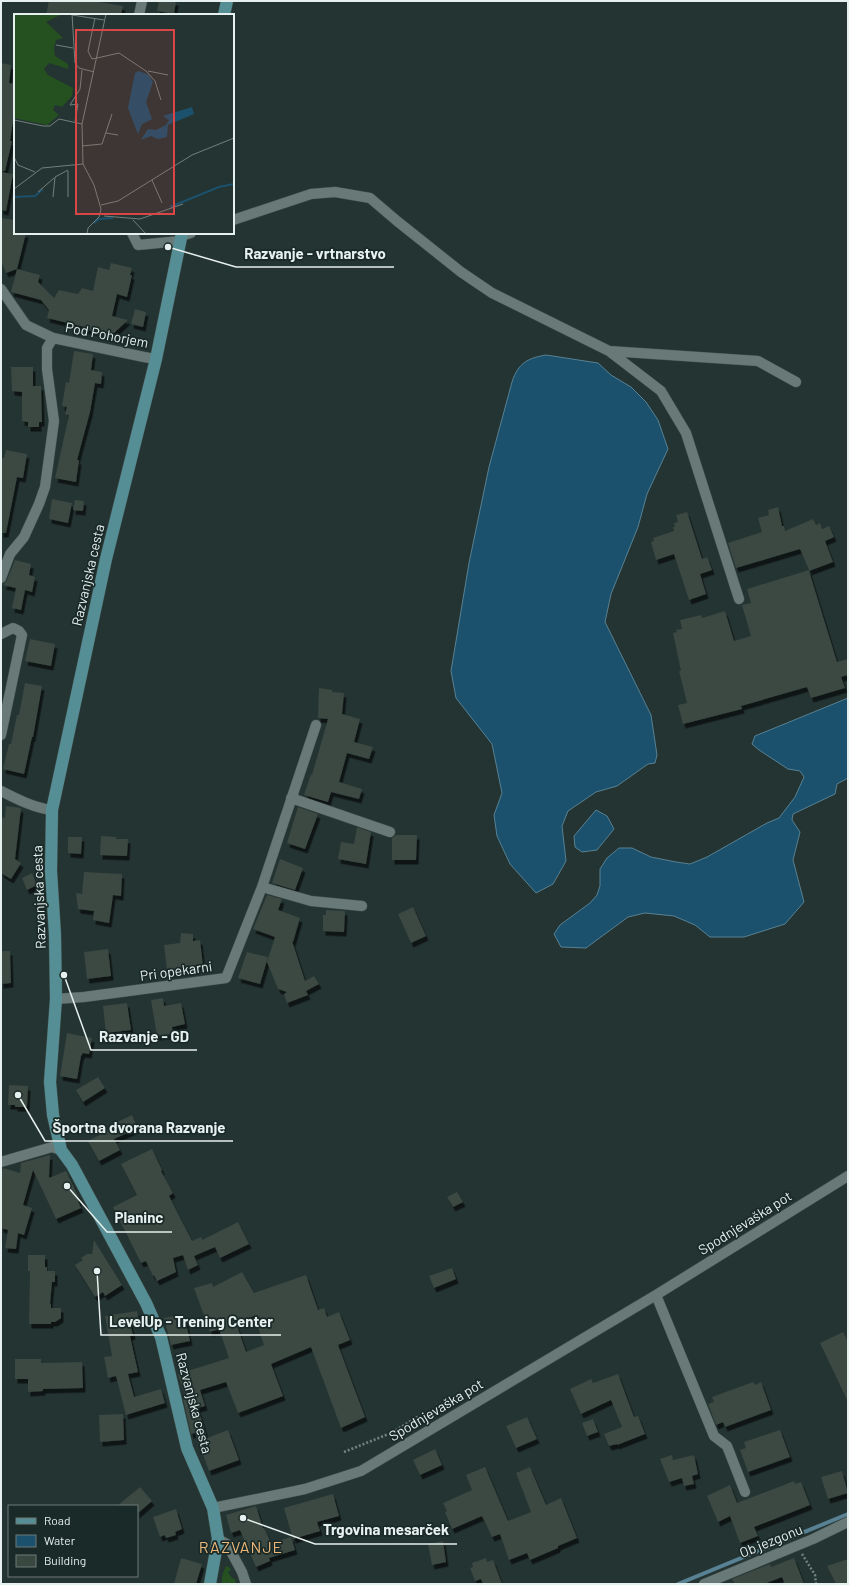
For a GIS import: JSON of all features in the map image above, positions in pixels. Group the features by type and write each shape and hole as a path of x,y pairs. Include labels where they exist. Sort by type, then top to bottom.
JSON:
{"street":[{"path":"140,14 142,1"},
{"path":"224,14 227,1"},
{"path":"234,220 311,194 335,192 370,198 396,221 461,272 492,293 609,351 661,391 686,433 739,599"},
{"path":"132,234 138,245 183,236"},
{"name":"Razvanjska cesta","path":"183,236 156,359 106,559 52,810 51,871 55,935 56,999 50,1082 56,1148 72,1165 146,1304 161,1337 187,1448 214,1508 218,1539 210,1584"},
{"name":"Pod Pohorjem","path":"1,289 26,325 53,338 156,359"},
{"name":"Pod Pohorjem","path":"1,578 10,554 24,537 45,487 54,421 47,369 47,348 53,338"},
{"path":"609,351 758,361 796,382"},
{"path":"1,634 13,628 19,631 22,635 1,735"},
{"name":"Pri opekarni","path":"56,999 84,997 226,978 262,887 316,725"},
{"path":"1,791 17,799 44,809 52,810"},
{"path":"291,798 390,832"},
{"path":"262,887 311,901 362,906"},
{"path":"1,1162 56,1148"},
{"name":"Spodnjevaška pot","path":"214,1508 306,1489 361,1471 656,1295 848,1176"},
{"path":"656,1295 714,1436 727,1446 746,1492"},
{"name":"Ob jezgonu","path":"704,1584 848,1522"},
{"path":"218,1539 227,1544 245,1577 246,1584"}],"path":[{"path":"344,1452 391,1433 419,1416"},
{"path":"796,1545 815,1575 816,1584"}],"green space":[{"path":"226,1566 231,1570 228,1572 232,1578 235,1579 236,1584 222,1584 222,1576"}],"water":[{"path":"546,355 598,363 611,375 631,387 646,402 658,420 668,449 647,494 638,527 611,594 605,622 651,715 657,755 655,763 648,764 617,786 596,792 568,811 562,826 566,861 553,884 536,893 510,864 497,836 494,815 502,793 492,744 456,698 451,671 469,563 489,467 512,382 517,370 524,362"},
{"path":"848,698 848,778 837,784 835,794 793,814 792,820 800,832 793,860 804,902 785,924 744,937 710,937 695,925 674,916 645,913 628,917 586,948 561,947 554,934 560,925 590,903 597,895 600,886 600,869 607,858 619,848 632,848 651,857 690,864 707,857 767,823 779,818 795,797 804,777 800,771 788,769 759,750 752,744 755,736"},
{"path":"596,810 607,816 614,829 597,850 582,852 575,847 574,836"}],"building":[{"path":"49,1 93,1 123,6 121,14 46,14"},
{"path":"159,1 176,1 174,14 157,11"},
{"path":"1,63 11,65 9,83 14,84 14,114 10,141 12,141 5,171 1,171"},
{"path":"1,172 13,174 6,211 1,210"},
{"path":"1,218 14,220 14,234 26,234 17,269 6,273 1,261"},
{"path":"111,263 132,268 127,297 117,294 112,316 128,320 113,334 104,332 104,334 85,329 85,327 47,318 49,310 41,300 11,292 17,269 40,275 38,282 54,298 59,290 78,294 82,288 93,291 98,267 109,270"},
{"path":"135,309 146,312 143,327 131,324"},
{"path":"74,351 93,354 91,370 102,372 101,384 95,383 90,412 77,460 79,460 76,482 55,478 69,415 65,414 67,407 62,406 66,382 69,383"},
{"path":"11,367 33,367 33,386 41,386 42,422 39,422 39,427 28,427 28,422 22,421 22,392 12,391"},
{"path":"6,450 27,454 23,478 17,477 6,533 1,533 1,458 4,458"},
{"path":"52,499 72,503 68,523 49,519"},
{"path":"75,500 84,501 83,511 73,510"},
{"path":"778,507 782,526 784,526 785,531 813,519 816,525 820,523 822,529 829,526 834,537 825,541 833,562 809,571 837,662 848,659 848,675 841,677 845,688 811,698 807,687 741,706 742,709 683,724 678,705 687,703 679,671 681,671 673,633 677,632 676,630 682,629 680,620 701,615 702,618 725,611 734,641 751,636 742,605 751,603 747,589 809,570 800,549 736,568 728,543 762,532 758,518 769,515 768,510"},
{"path":"687,512 702,559 707,557 712,570 700,574 706,594 689,600 674,554 656,560 651,542 654,541 653,538 674,531 674,523 678,522 676,515"},
{"path":"15,560 31,564 29,575 35,577 32,592 25,590 21,610 12,608 16,588 3,585 7,580"},
{"path":"30,639 55,644 51,666 25,661"},
{"path":"25,683 42,686 33,737 24,774 3,769 9,744 11,744 17,715 19,715"},
{"path":"319,688 332,690 332,692 344,693 342,714 360,719 354,742 373,747 369,759 347,753 339,782 362,789 359,799 331,792 328,802 304,795 311,774 312,775 328,719 318,718"},
{"path":"6,806 21,808 15,859 21,863 11,879 1,873 1,817 5,818"},
{"path":"298,807 318,814 305,849 287,843"},
{"path":"357,827 371,832 366,864 338,859 341,842 354,844"},
{"path":"396,835 417,835 416,860 392,860 392,838"},
{"path":"101,836 116,837 116,839 128,839 127,856 100,855"},
{"path":"68,837 82,837 81,854 68,853"},
{"path":"280,859 303,868 295,890 272,883"},
{"path":"84,872 122,874 121,896 113,895 109,923 93,920 94,911 78,909 76,893 82,894"},
{"path":"32,873 37,885 27,890 22,878"},
{"path":"267,895 282,899 278,910 300,918 293,942 292,941 305,981 314,976 319,984 306,991 308,995 287,1003 284,994 287,992 278,989 267,962 275,937 253,929"},
{"path":"413,907 426,936 411,943 398,914"},
{"path":"326,910 345,911 344,932 323,931 323,915 326,915"},
{"path":"181,933 193,934 193,941 200,940 203,966 167,971 164,945 180,943"},
{"path":"108,949 111,976 87,979 84,952"},
{"path":"1,951 10,951 11,983 1,984"},
{"path":"247,952 268,957 260,984 238,978"},
{"path":"163,998 164,1006 181,1003 185,1024 172,1027 173,1034 157,1036 151,1000"},
{"path":"127,1003 131,1030 106,1033 103,1006"},
{"path":"67,1033 92,1038 89,1054 83,1053 81,1056 77,1079 60,1076"},
{"path":"98,1077 105,1088 83,1102 76,1090"},
{"path":"9,1085 28,1086 27,1107 15,1107 15,1105 8,1105"},
{"path":"132,1115 138,1128 114,1139 120,1150 99,1161 88,1141 117,1126 115,1123"},
{"path":"152,1149 162,1170 161,1171 173,1193 169,1196 192,1241 201,1237 202,1240 238,1222 249,1244 220,1258 215,1247 194,1256 198,1265 188,1270 183,1255 173,1258 176,1272 157,1281 146,1261 141,1263 113,1207 137,1195 121,1164"},
{"path":"50,1155 49,1178 66,1171 80,1200 78,1201 81,1208 56,1219 33,1170 23,1205 32,1208 24,1235 18,1233 16,1249 5,1248 8,1230 1,1228 1,1174 3,1168 20,1173 21,1163"},
{"path":"457,1192 463,1202 453,1207 447,1197"},
{"path":"94,1240 122,1285 105,1296 103,1292 95,1297 75,1265 83,1260 81,1258 87,1254 92,1254"},
{"path":"28,1255 45,1255 45,1267 47,1267 47,1271 55,1271 55,1282 52,1282 50,1304 51,1308 61,1308 61,1318 55,1322 51,1322 51,1324 29,1324 30,1271 28,1271"},
{"path":"452,1268 456,1279 434,1288 429,1276"},
{"path":"242,1272 254,1293 306,1275 318,1310 324,1308 327,1317 339,1312 350,1340 338,1345 365,1417 341,1428 311,1347 271,1364 283,1396 238,1413 226,1382 200,1390 205,1406 198,1408 207,1438 228,1430 239,1460 209,1471 195,1433 191,1434 183,1399 186,1398 178,1374 229,1358 219,1329 210,1332 194,1288 212,1283 213,1287","holes":["254,1316 264,1345 246,1352 236,1323"]},
{"path":"137,1311 139,1321 130,1322 133,1335 130,1336 138,1372 128,1374 134,1397 161,1389 165,1403 126,1415 116,1376 108,1378 104,1357 112,1356 105,1316"},
{"path":"184,1314 190,1341 171,1345 164,1318"},
{"path":"843,1332 848,1341 848,1402 820,1343"},
{"path":"15,1359 41,1359 41,1363 82,1362 83,1388 43,1389 43,1391 28,1392 28,1379 15,1379"},
{"path":"618,1374 634,1417 638,1416 645,1434 617,1445 609,1446 604,1434 622,1427 611,1400 581,1414 570,1389 591,1379 593,1383"},
{"path":"753,1382 755,1385 761,1382 771,1410 725,1427 723,1422 716,1425 708,1404 714,1402 712,1397"},
{"path":"123,1414 124,1440 100,1442 99,1415"},
{"path":"527,1417 537,1439 516,1448 506,1426"},
{"path":"593,1419 598,1432 587,1436 582,1423"},
{"path":"780,1430 790,1457 748,1472 740,1450 746,1448 744,1442"},
{"path":"435,1449 442,1465 420,1475 413,1460"},
{"path":"672,1455 673,1460 694,1455 698,1474 692,1476 694,1484 684,1486 682,1478 669,1482 660,1459"},
{"path":"485,1467 508,1521 531,1512 516,1473 530,1467 546,1505 561,1498 577,1538 530,1560 527,1553 509,1560 500,1534 492,1537 482,1516 452,1529 443,1503 472,1490 466,1475"},
{"path":"842,1471 848,1493 828,1499 821,1477"},
{"path":"794,1481 795,1484 801,1482 810,1505 754,1527 758,1536 740,1543 730,1516 718,1522 707,1496 730,1485 737,1503"},
{"path":"140,1487 152,1501 138,1513 138,1505 118,1505"},
{"path":"333,1494 339,1516 317,1522 320,1531 293,1539 284,1508"},
{"path":"256,1506 263,1528 271,1543 291,1537 295,1550 269,1558 270,1561 256,1567 240,1530 231,1533 226,1515"},
{"path":"176,1509 182,1529 175,1532 176,1535 166,1538 165,1535 160,1537 153,1517"},
{"path":"443,1541 446,1562 432,1565 428,1544"},
{"path":"181,1558 202,1564 196,1584 174,1584"},
{"path":"486,1558 487,1562 493,1560 502,1584 483,1584 481,1579 475,1581 470,1568 473,1567 472,1563"},
{"path":"794,1558 804,1584 785,1584 782,1577 764,1584 735,1584 732,1579 770,1564 771,1567"},
{"path":"848,1559 848,1584 836,1584 827,1566"}],"waterway":[{"path":"678,1584 848,1514"}],"place":[{"name":"Razvanje - vrtnarstvo","path":"168,247"},
{"name":"Razvanje - GD","path":"64,975"},
{"name":"Športna dvorana Razvanje","path":"18,1095"},
{"name":"Planinc","path":"67,1186"},
{"name":"LevelUp - Trening Center","path":"97,1271"},
{"name":"Trgovina mesarček","path":"243,1518"}],"district":[{"name":"RAZVANJE","path":"241,1547"}]}
